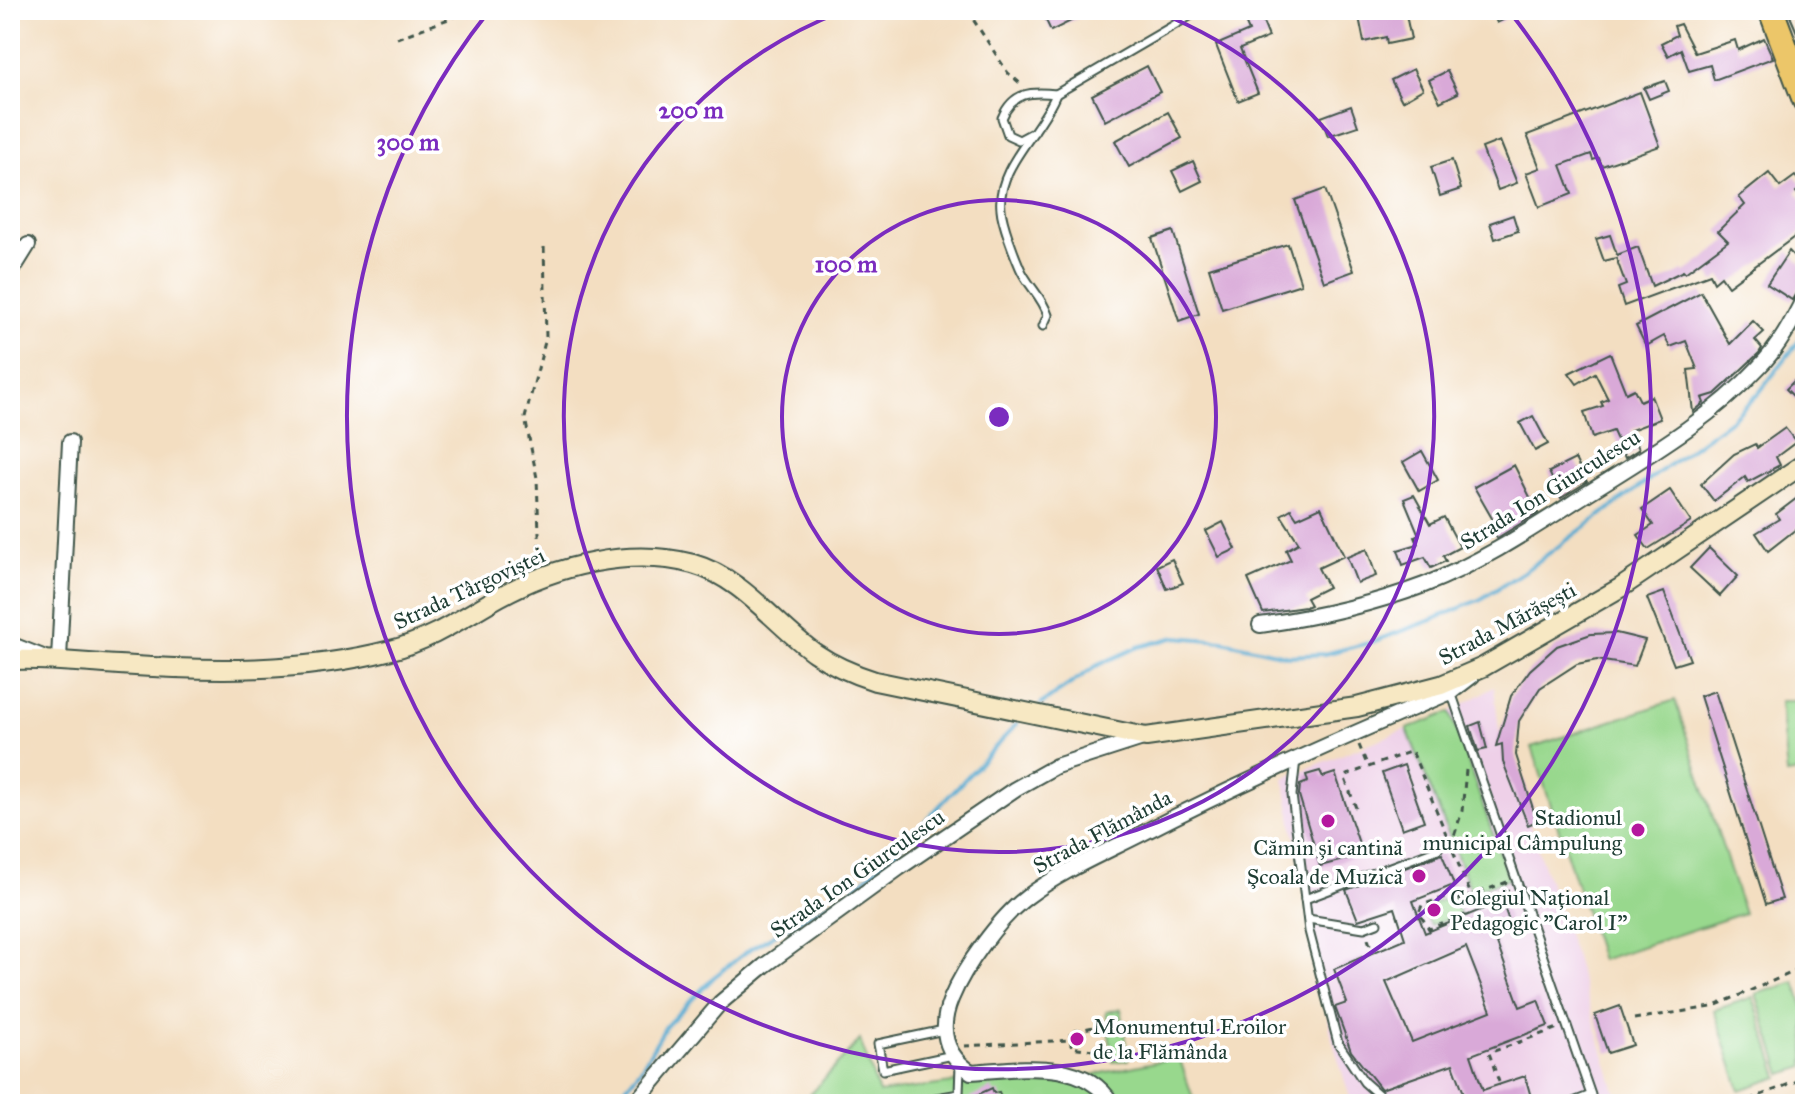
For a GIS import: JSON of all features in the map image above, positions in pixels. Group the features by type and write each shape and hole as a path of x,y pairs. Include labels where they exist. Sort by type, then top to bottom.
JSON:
{"highway":[{"path":"1771,10 1805,100"}],"main road":[{"name":"Strada Mărășești","path":"1146,737 1357,707 1441,685 1483,667 1620,588 1805,463"},
{"name":"Strada Târgoviștei","path":"10,660 53,658 203,669 337,661 394,650 541,577 571,567 621,560 692,564 748,595 813,651 843,671 875,681 1146,737"}],"street":[{"path":"10,274 28,245"},
{"name":"Strada Ion Giurculescu","path":"1260,625 1343,610 1422,586 1462,569 1522,535 1636,462 1736,391 1776,347 1805,296"},
{"path":"10,644 53,658 70,442"},
{"name":"Strada Flămânda","path":"954,1056 944,1030 945,1015 953,994 977,954 1025,898 1088,861 1296,757 1451,692 1483,667"},
{"name":"Strada Ion Giurculescu","path":"634,1104 720,1003 764,966 899,868 1015,789 1056,766 1146,737"},
{"path":"954,1056 971,1072 1064,1070 1094,1082 1112,1104"}],"lane":[{"path":"1043,326 1048,315 1044,301 1020,269 1000,208 1007,177 1056,94 1200,10"},
{"path":"1037,130 1019,140 1008,135 1002,118 1017,97 1030,91 1056,94"},
{"path":"1451,692 1591,1095 1568,1104"},
{"path":"1296,757 1292,795 1305,899 1338,1043 1364,1082 1389,1104"},
{"path":"1305,899 1438,849"},
{"path":"1308,919 1364,928 1377,923"},
{"path":"903,1104 959,1094 954,1056 883,1070 878,1044 944,1030"}],"path":[{"path":"397,38 473,10"},
{"path":"967,10 1008,73 1030,91"},
{"path":"541,577 537,478 525,418 546,338 544,244"},
{"path":"1355,732 1368,767"},
{"path":"1356,808 1344,776 1412,751 1471,895"},
{"path":"1451,846 1462,811 1464,773 1473,756"},
{"path":"1519,882 1463,907 1465,915 1429,929 1419,913 1422,905 1457,893 1459,900 1519,882"},
{"path":"1634,1019 1712,1007 1805,967"},
{"path":"1103,1025 1070,1032 1071,1047 1107,1052"},
{"path":"1499,1082 1489,1053 1567,1025"},
{"path":"954,1056 1071,1040"},
{"path":"1738,1104 1805,1078"}],"shaded area":[{"name":"Colegiul Național Pedagogic ”Carol I”","path":"1494,687 1500,739 1574,954 1619,1104 1352,1104 1332,1039 1284,778 1453,710"}],"green space":[{"name":"Stadionul municipal Câmpulung","path":"1675,700 1744,913 1601,960 1532,747"},
{"path":"1780,701 1805,701 1805,771 1787,774"},
{"path":"1450,712 1509,879 1471,891 1407,729"},
{"path":"1453,896 1460,915 1431,925 1423,913 1425,906"},
{"path":"1795,982 1805,1012 1805,1067 1782,1074 1756,994"},
{"path":"1753,997 1779,1077 1740,1090 1714,1010"},
{"path":"1121,1009 1129,1060 1113,1062 1106,1012"},
{"path":"860,1040 879,1093 1004,1076 1068,1080 1179,1057 1195,1104 801,1104"}],"building":[{"path":"1041,10 1093,10 1051,31"},
{"path":"1258,10 1269,37 1240,49 1258,93 1238,101 1216,45 1249,31 1242,15"},
{"path":"1405,10 1411,39 1387,44 1386,37 1364,42 1359,17"},
{"path":"1491,10 1523,10 1497,23"},
{"path":"1805,10 1805,51 1790,16"},
{"path":"1680,24 1695,53 1735,40 1738,50 1764,38 1773,58 1714,80 1710,65 1689,71 1681,49 1668,56 1661,43 1677,35 1674,26"},
{"path":"1147,66 1160,92 1105,121 1092,95"},
{"path":"1413,69 1423,89 1402,101 1391,80"},
{"path":"1447,71 1458,93 1440,102 1429,80"},
{"path":"1665,81 1669,91 1649,99 1644,88"},
{"path":"1640,92 1660,146 1602,166 1599,158 1593,160 1591,154 1561,165 1572,194 1539,207 1526,173 1540,168 1527,135"},
{"path":"1351,106 1358,126 1328,136 1321,117"},
{"path":"1168,112 1182,138 1129,167 1115,141"},
{"path":"1500,141 1517,183 1498,190 1482,148"},
{"path":"1452,160 1461,189 1440,196 1431,167"},
{"path":"1193,161 1202,181 1182,191 1172,171"},
{"path":"1769,173 1780,187 1795,176 1803,186 1796,192 1805,203 1805,229 1728,286 1721,276 1714,282 1710,274 1624,306 1618,288 1626,285 1616,258 1604,261 1596,239 1610,235 1617,255 1638,247 1652,286 1683,271 1685,273 1728,241 1718,231 1745,205 1739,197"},
{"path":"1325,189 1354,271 1324,282 1295,200"},
{"path":"1513,215 1518,231 1495,239 1490,223"},
{"path":"1173,231 1199,314 1179,321 1152,238"},
{"path":"1288,244 1301,284 1222,309 1209,268"},
{"path":"1789,251 1805,268 1805,286 1799,288 1792,300 1767,284"},
{"path":"1701,292 1730,344 1753,321 1764,332 1755,340 1762,348 1759,353 1715,394 1702,398 1704,403 1693,412 1688,370 1697,369 1686,341 1670,347 1664,336 1646,346 1636,326"},
{"path":"1610,353 1626,393 1634,389 1640,401 1651,396 1660,419 1631,430 1639,449 1625,458 1613,431 1592,438 1584,412 1603,406 1601,402 1608,399 1595,373 1577,384 1569,373"},
{"path":"1796,379 1805,388 1805,408 1786,389"},
{"path":"1533,416 1548,444 1535,451 1520,423"},
{"path":"1785,428 1796,442 1776,457 1780,465 1748,482 1745,477 1714,501 1701,484 1734,454 1755,444 1757,448"},
{"path":"1422,451 1438,480 1419,491 1403,462"},
{"path":"1575,459 1587,482 1561,498 1549,472"},
{"path":"1514,465 1538,513 1497,538 1492,529 1497,527 1474,487"},
{"path":"1670,490 1691,522 1648,549 1638,535 1653,525 1642,509"},
{"path":"1805,492 1805,522 1768,551 1756,533 1779,519 1776,514"},
{"path":"1414,495 1430,524 1444,517 1460,547 1443,556 1446,561 1431,568 1425,557 1403,565 1398,550 1418,544 1415,537 1419,535 1404,499"},
{"path":"1321,507 1344,556 1318,568 1328,587 1306,598 1310,605 1305,607 1263,613 1248,579 1291,560 1286,550 1299,543 1281,515 1291,509 1297,518"},
{"path":"1223,522 1236,549 1219,557 1206,531"},
{"path":"1709,548 1738,576 1720,596 1690,568"},
{"path":"1367,549 1376,576 1357,583 1347,557"},
{"path":"1172,559 1183,583 1167,589 1157,566"},
{"path":"1664,592 1690,660 1674,665 1647,598"},
{"path":"1616,633 1645,640 1635,666 1597,660 1577,664 1540,688 1519,721 1516,755 1537,821 1528,825 1503,762 1502,744 1496,746 1511,696 1530,670 1557,646 1591,634"},
{"path":"1715,691 1782,899 1766,904 1700,696"},
{"path":"1480,722 1487,749 1478,751 1470,726"},
{"path":"1404,765 1424,821 1402,829 1382,773"},
{"name":"Cămin și cantină","path":"1320,771 1323,777 1335,773 1363,855 1320,866 1299,795 1300,785 1308,782 1306,775"},
{"name":"Colegiul Național Pedagogic ”Carol I”","path":"1442,854 1454,885 1413,901 1425,933 1502,901 1512,930 1495,938 1520,1007 1538,1000 1548,1026 1471,1055 1483,1090 1525,1076 1533,1104 1468,1104 1453,1064 1381,1089 1351,1051 1335,1007 1347,1003 1334,969 1405,939 1395,908 1358,920 1346,890","holes":["1466,947 1491,1011 1412,1042 1386,982"]},
{"path":"1620,1006 1633,1045 1608,1053 1595,1015"},
{"path":"992,1088 994,1093 999,1092 1004,1104 957,1104"}],"waterway":[{"path":"1041,704 1098,665 1138,647 1176,637 1223,641 1289,656 1324,654 1369,643 1481,599 1525,571 1733,418 1759,393 1805,333"},
{"path":"612,1104 640,1070 666,1026 714,977 750,949 849,892 894,854 1017,724"}],"place":[{"name":"Cămin și cantină","path":"1328,821"},
{"name":"Stadionul municipal Câmpulung","path":"1638,830"},
{"name":"Şcoala de Muzică","path":"1419,876"},
{"name":"Colegiul Național Pedagogic ”Carol I”","path":"1434,910"},
{"name":"Monumentul Eroilor de la Flămânda","path":"1077,1039"}]}
